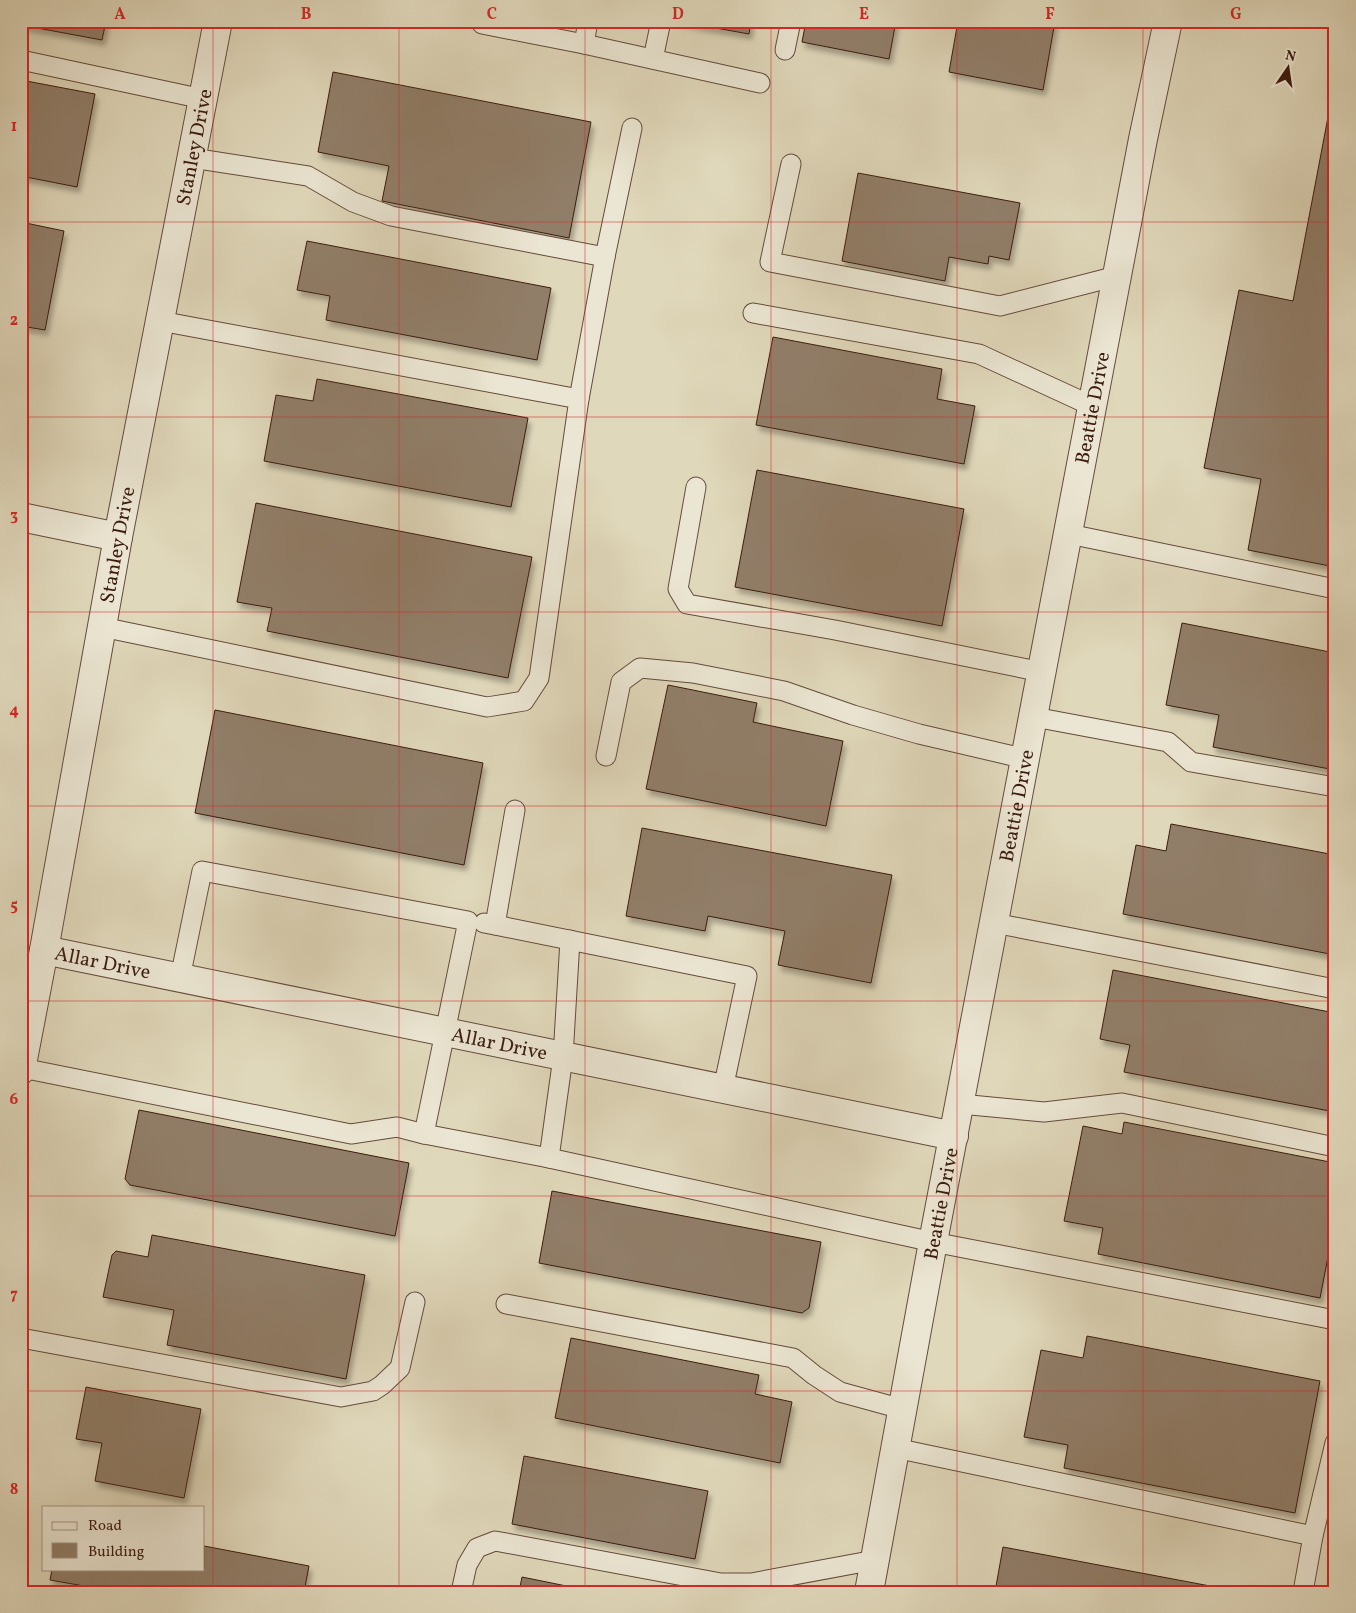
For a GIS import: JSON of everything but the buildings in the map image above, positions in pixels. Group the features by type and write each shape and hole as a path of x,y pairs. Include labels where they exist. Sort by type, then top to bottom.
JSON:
{"street":[{"name":"Stanley Drive","path":"21,1069 27,1012 44,950 118,537 218,21"},
{"name":"Beattie Drive","path":"869,1592 933,1242 1092,406 1143,139 1168,21"},
{"path":"21,517 118,537"},
{"name":"Allar Drive","path":"44,950 954,1136"}],"lane":[{"path":"584,44 588,21"},
{"path":"653,59 660,21"},
{"path":"786,50 791,21"},
{"path":"482,24 760,82"},
{"path":"21,60 203,99"},
{"path":"102,627 488,707 524,701 539,678 578,399 632,128"},
{"path":"192,158 308,176 353,202 391,216 605,257"},
{"path":"791,164 770,262 1000,306 1117,276"},
{"path":"753,313 979,354 1092,406"},
{"path":"160,321 578,399"},
{"path":"696,487 678,589 687,604 834,630 1042,672"},
{"path":"1069,534 1335,589"},
{"path":"606,756 621,682 640,668 693,673 784,691 853,715 919,734 1026,759"},
{"path":"1034,717 1168,742 1191,762 1335,787"},
{"path":"495,926 515,810"},
{"path":"180,978 202,871 570,940 747,976 723,1089"},
{"path":"424,1134 468,921"},
{"path":"994,923 1335,989"},
{"path":"549,1158 562,1057 570,940"},
{"path":"21,1069 351,1134 397,1127 549,1158 933,1242 1335,1320"},
{"path":"960,1104 1044,1112 1122,1103 1335,1147"},
{"path":"21,1338 341,1397 373,1391 400,1368 415,1302"},
{"path":"506,1304 793,1358 840,1392 902,1410"},
{"path":"1303,1592 1313,1536 1335,1443"},
{"path":"895,1448 1313,1536"},
{"path":"461,1592 467,1565 477,1548 495,1541 721,1583 751,1583 875,1560"}]}
